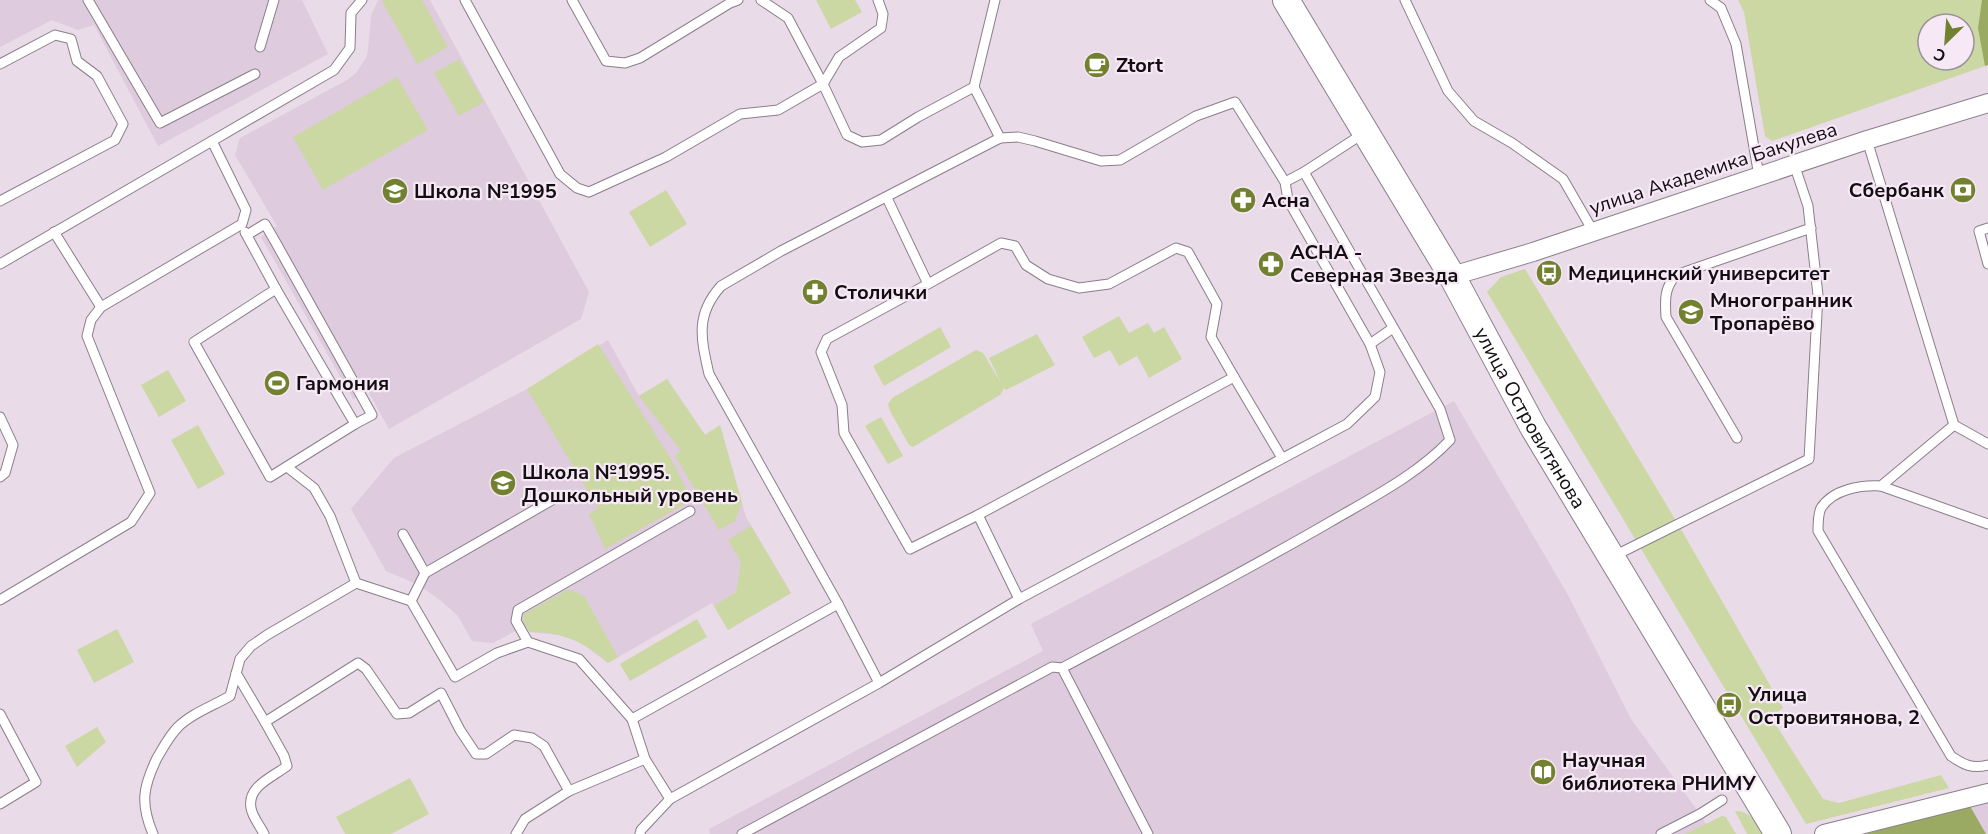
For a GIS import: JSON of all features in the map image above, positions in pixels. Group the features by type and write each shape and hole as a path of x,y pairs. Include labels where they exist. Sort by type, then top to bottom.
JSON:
{"main road":[{"name":"улица Островитянова","path":"1292,2 1316,53 1366,131 1452,276 1533,427 1778,834"}],"street":[{"name":"улица Академика Бакулева","path":"1452,276 1533,252 1867,140 1988,104"},
{"path":"1824,834 1988,793"}],"lane":[{"path":"88,0 159,123 255,74"},
{"path":"260,46 274,0"},
{"path":"0,264 334,70 350,48 351,13 362,0"},
{"path":"465,0 560,174 577,188 589,192 666,157 740,114 778,110 823,84 839,57 881,28 884,14 878,0"},
{"path":"572,0 606,61 625,63 640,58 738,0"},
{"path":"761,0 788,18 847,135 862,142 881,140 974,87"},
{"path":"995,0 974,87 1000,138"},
{"path":"1405,0 1448,91 1474,121 1563,179 1593,231"},
{"path":"1710,0 1721,8 1736,44 1760,176"},
{"path":"0,64 55,35 71,39 77,61 97,76 123,124 115,140 0,201"},
{"path":"640,834 641,830 670,799 879,683 1019,599 1347,424 1375,397 1380,372 1370,344 1288,200 1285,182 1235,102 1196,116 1120,160 1101,161 1035,141 1017,137 1000,138 781,251 721,286 704,311 700,338 709,374 838,604 879,683"},
{"path":"1285,182 1366,131"},
{"path":"1867,140 1953,425 1988,444"},
{"path":"212,141 246,210 242,224 247,235 276,290 355,424"},
{"path":"1611,557 1809,459 1818,295 1808,206 1794,164"},
{"path":"742,834 1052,667 1062,668 1262,562 1383,491 1437,454 1450,440 1440,409 1304,172"},
{"path":"887,198 928,284"},
{"path":"0,600 131,522 150,494 87,336 91,320 101,307 242,224"},
{"path":"247,235 265,225 372,415 270,477 194,342 276,290"},
{"path":"1737,438 1666,317 1665,295 1670,282 1676,275 1811,228"},
{"path":"1988,228 1979,231 1988,264"},
{"path":"54,232 101,307"},
{"path":"1234,377 978,515 910,549 844,433 842,405 821,352 826,339 1001,243 1015,246 1026,266 1048,279 1079,288 1108,284 1176,248 1188,252 1216,304 1211,337 1282,458"},
{"path":"1370,344 1393,328"},
{"path":"0,417 13,445 5,473 0,477"},
{"path":"1881,486 1953,425"},
{"path":"287,467 314,488 330,516 356,583"},
{"path":"1988,524 1881,486 1864,485 1833,495 1820,509 1818,531 1952,756 1960,762 1977,768 1988,765"},
{"path":"411,601 425,573 552,500"},
{"path":"528,642 516,621 518,610 690,511"},
{"path":"978,515 1019,599"},
{"path":"403,534 425,573"},
{"path":"153,834 144,802 146,782 159,755 178,727 197,713 230,696 240,659 251,646 356,583 411,601 455,676 497,653 528,642 579,659 632,719 645,759 670,799"},
{"path":"632,719 838,604"},
{"path":"265,722 358,663 366,669 397,714 409,713 441,693 460,730 476,754 486,754 514,735 532,738 544,746 569,791"},
{"path":"1062,668 1148,834"},
{"path":"236,673 284,756 287,766 273,777 260,783 252,796 251,808 264,834"},
{"path":"0,714 36,782 0,804"},
{"path":"516,834 525,819 569,791 645,759"},
{"path":"1661,834 1722,800"}],"shaded area":[{"path":"0,0 302,0 328,54 158,146 94,25 78,30 52,20 0,47"},
{"name":"Школа №1995","path":"378,0 430,0 589,292 581,319 389,429 368,391 353,399 261,237 277,226 235,155 240,138 356,73 366,58 371,16"},
{"path":"608,340 639,396 667,379 705,435 720,425 746,517 791,593 728,630 712,603 608,663 580,642 559,635 530,632 525,626 493,643 472,641 458,616 440,600 419,585 386,571 351,509 394,458 527,389"},
{"path":"1454,401 1568,595 1631,719 1712,834 710,834 709,829 1043,651 1031,624"},
{"path":"1988,802 1988,834 1986,834 1970,806"}],"green space":[{"path":"422,0 448,47 417,64 382,1"},
{"path":"816,0 855,0 862,12 831,29"},
{"path":"1738,0 1988,0 1988,65 1976,69 1976,12 1916,12 1916,72 1968,72 1772,141 1765,136 1744,12"},
{"path":"1982,0 1988,0 1988,65 1985,66 1978,28"},
{"path":"459,59 484,102 459,116 434,73"},
{"path":"397,77 428,130 323,190 293,137"},
{"path":"666,190 687,224 650,247 629,212"},
{"path":"1525,269 1678,524 1783,708 1771,717 1823,799 1839,803 1941,775 1949,788 1806,824 1487,292 1501,277"},
{"path":"1119,316 1129,333 1148,323 1154,333 1164,327 1182,359 1149,378 1137,356 1119,366 1110,350 1094,358 1082,337"},
{"path":"940,327 951,347 884,386 873,366"},
{"path":"1037,334 1055,365 1006,390 1004,388 1000,395 913,447 909,445 890,411 888,404 892,398 976,350 983,353 1001,383 989,358"},
{"path":"598,344 671,459 692,500 605,549 589,514 598,508 527,389"},
{"path":"168,370 186,401 159,417 141,385"},
{"path":"667,379 705,435 720,425 742,503 735,521 719,530 675,456 681,451 639,396"},
{"path":"881,417 903,456 888,464 865,426"},
{"path":"198,425 225,474 198,489 171,440"},
{"path":"751,526 791,593 728,630 714,606 736,592 741,562 728,540"},
{"path":"567,590 584,596 618,657 608,663 591,649 572,639 552,633 530,632 523,623 524,614"},
{"path":"697,619 707,637 630,681 620,664"},
{"path":"117,629 134,662 94,683 77,650"},
{"path":"97,727 106,742 77,767 65,746"},
{"path":"410,778 429,814 391,834 345,834 336,817"},
{"path":"1970,806 1986,834 1865,834"},
{"path":"1735,811 1749,815 1763,834 1747,834"},
{"path":"1722,816 1726,817 1736,834 1685,834"}],"place":[{"name":"Ztort","path":"1097,65"},
{"name":"Сбербанк","path":"1963,190"},
{"name":"Школа №1995","path":"395,191"},
{"name":"Асна","path":"1243,200"},
{"name":"АСНА - Северная Звезда","path":"1271,264"},
{"name":"Медицинский университет","path":"1549,273"},
{"name":"Столички","path":"815,292"},
{"name":"Многогранник Тропарёво","path":"1691,312"},
{"name":"Гармония","path":"277,383"},
{"name":"Школа №1995. Дошкольный уровень","path":"503,483"},
{"name":"Улица Островитянова, 2","path":"1729,705"},
{"name":"Научная библиотека РНИМУ","path":"1543,772"}]}
